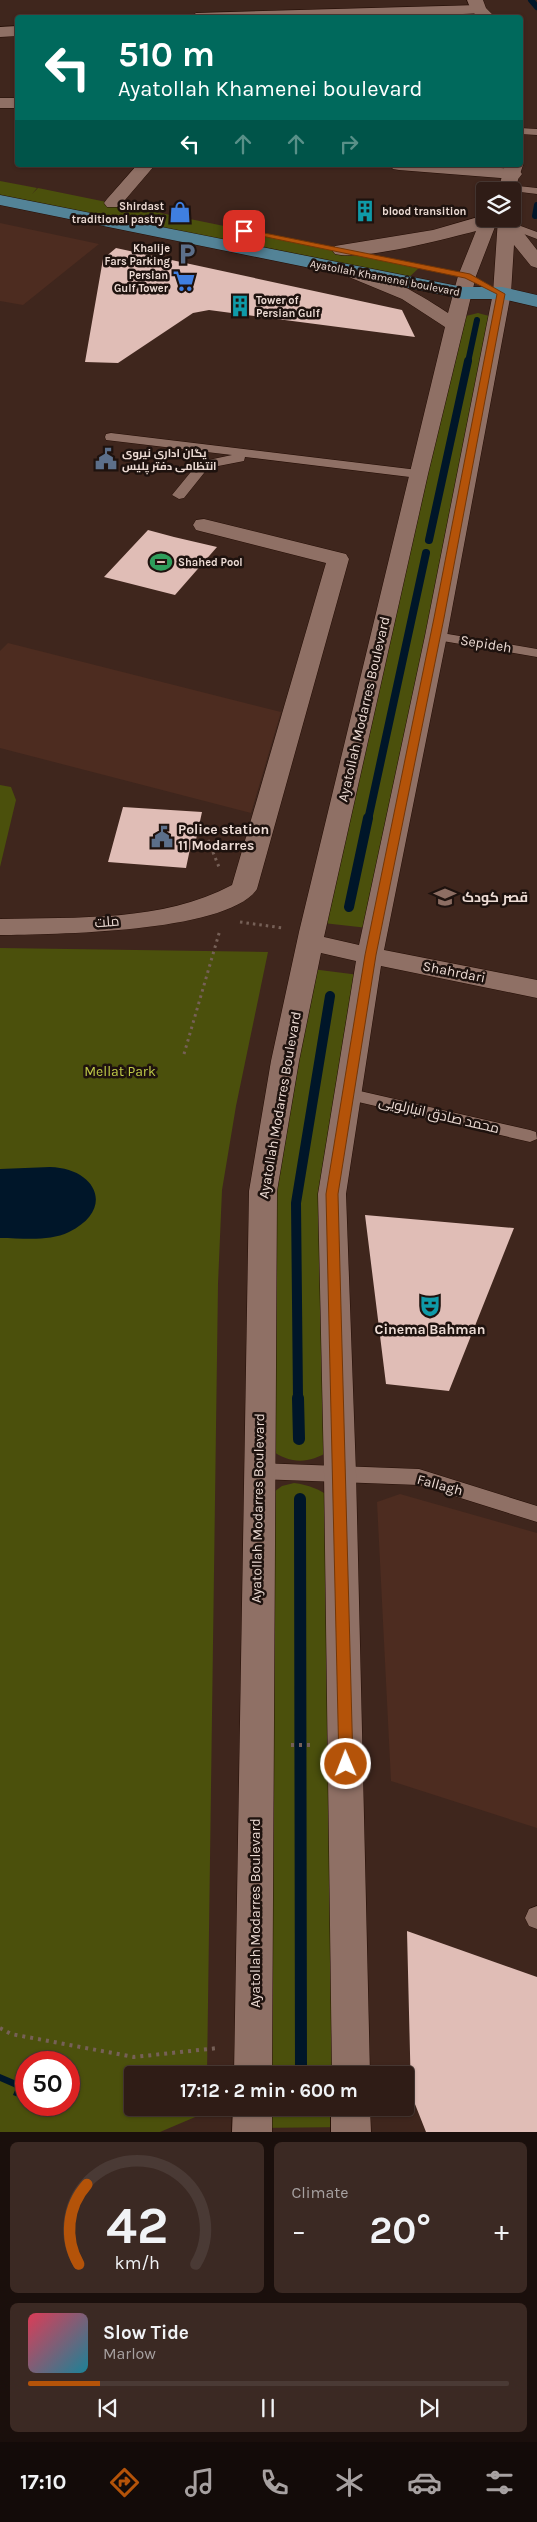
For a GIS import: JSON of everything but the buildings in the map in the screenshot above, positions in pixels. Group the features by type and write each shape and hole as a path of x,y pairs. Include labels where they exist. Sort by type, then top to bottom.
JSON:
{"main road":[{"path":"291,15 481,9"},
{"path":"0,32 15,31"},
{"path":"0,103 15,103"},
{"path":"113,203 144,167"},
{"path":"414,167 511,180"},
{"name":"Ayatollah Khamenei boulevard","path":"0,200 351,271 459,280 502,294 537,301"},
{"path":"94,200 132,207"},
{"name":"Ayatollah Khamenei boulevard","path":"394,261 333,248 403,244 476,227"},
{"name":"Ayatollah Modarres Boulevard","path":"253,2066 258,1472 263,1191 285,1060 298,936 418,474 454,325 459,280 494,227"},
{"path":"351,2066 346,1746 332,1194 370,955 436,636 502,294 498,227"},
{"path":"507,227 534,246"},
{"path":"291,259 308,257 313,251 301,243"},
{"path":"351,271 409,295 454,325"},
{"name":"ملت","path":"0,928 81,925 159,918 216,917 244,889 338,558 204,525"},
{"name":"Shahrdari","path":"298,936 370,955 537,989"},
{"path":"252,2132 253,2116"},
{"path":"351,2116 351,2132"}],"lane":[{"path":"523,131 537,132"},
{"path":"511,180 537,190"},
{"path":"111,437 418,474"},
{"path":"179,494 204,465 254,454"},
{"name":"Sepideh","path":"436,636 537,653"},
{"name":"محمد صادق انبارلویی","path":"347,1094 530,1136"},
{"name":"Fallagh","path":"258,1472 340,1473 419,1477 537,1514"}],"path":[{"path":"184,1054 216,917"},
{"path":"239,922 298,936"},
{"path":"256,1745 346,1746"},
{"path":"0,2028 11,2034 134,2057 254,2044"}],"shaded area":[{"path":"0,223 99,244 23,305 0,301"},
{"path":"8,643 281,712 251,813 0,748 0,651"},
{"path":"400,1494 537,1533 537,1828 391,1781 377,1502"}],"green space":[{"path":"0,181 37,188 32,194 38,188 421,266 404,282 0,199"},
{"path":"478,313 489,316 377,929 314,922 462,317"},
{"path":"0,785 11,787 16,800 0,867"},
{"name":"Mellat Park","path":"0,948 268,952 236,1106 222,1190 218,1284 207,2066 124,2066 124,2116 198,2116 160,2132 0,2132"},
{"path":"304,968 367,976 351,1066 329,1451 314,1458 300,1461 285,1458 271,1450 263,1191"},
{"path":"294,1483 304,1485 323,1492 332,1498 351,2066 253,2066 271,1494 282,1486"},
{"path":"253,2116 351,2116 351,2127 253,2128"}],"water":[{"path":"50,1167 66,1169 79,1174 89,1182 94,1191 96,1202 92,1212 84,1223 61,1235 35,1239 0,1238 0,1169"},
{"path":"0,2074 15,2080 15,2088 0,2081"}],"waterway":[{"path":"531,0 537,7"},
{"path":"535,216 537,205"},
{"path":"468,362 477,320"},
{"path":"429,540 468,361"},
{"path":"368,820 426,553"},
{"path":"349,907 368,818"},
{"path":"298,1399 296,1203 330,996"},
{"path":"298,1398 299,1439"},
{"path":"300,1499 301,2066"}],"place":[{"name":"blood transition","path":"365,211"},
{"name":"Shirdast traditional pastry","path":"180,212"},
{"name":"Khalije Fars Parking","path":"187,254"},
{"name":"Persian Gulf Tower","path":"184,281"},
{"name":"Tower of Persian Gulf","path":"240,306"},
{"name":"یگان اداری نیروی انتظامی دفتر پلیس","path":"106,459"},
{"name":"Shahed Pool","path":"161,562"},
{"name":"Police station 11 Modarres","path":"162,837"},
{"name":"قصر کودک","path":"445,897"},
{"name":"Cinema Bahman","path":"430,1306"}],"route":[{"path":"244,231 467,276 502,294 467,478 370,955 332,1194 346,1764"}]}
